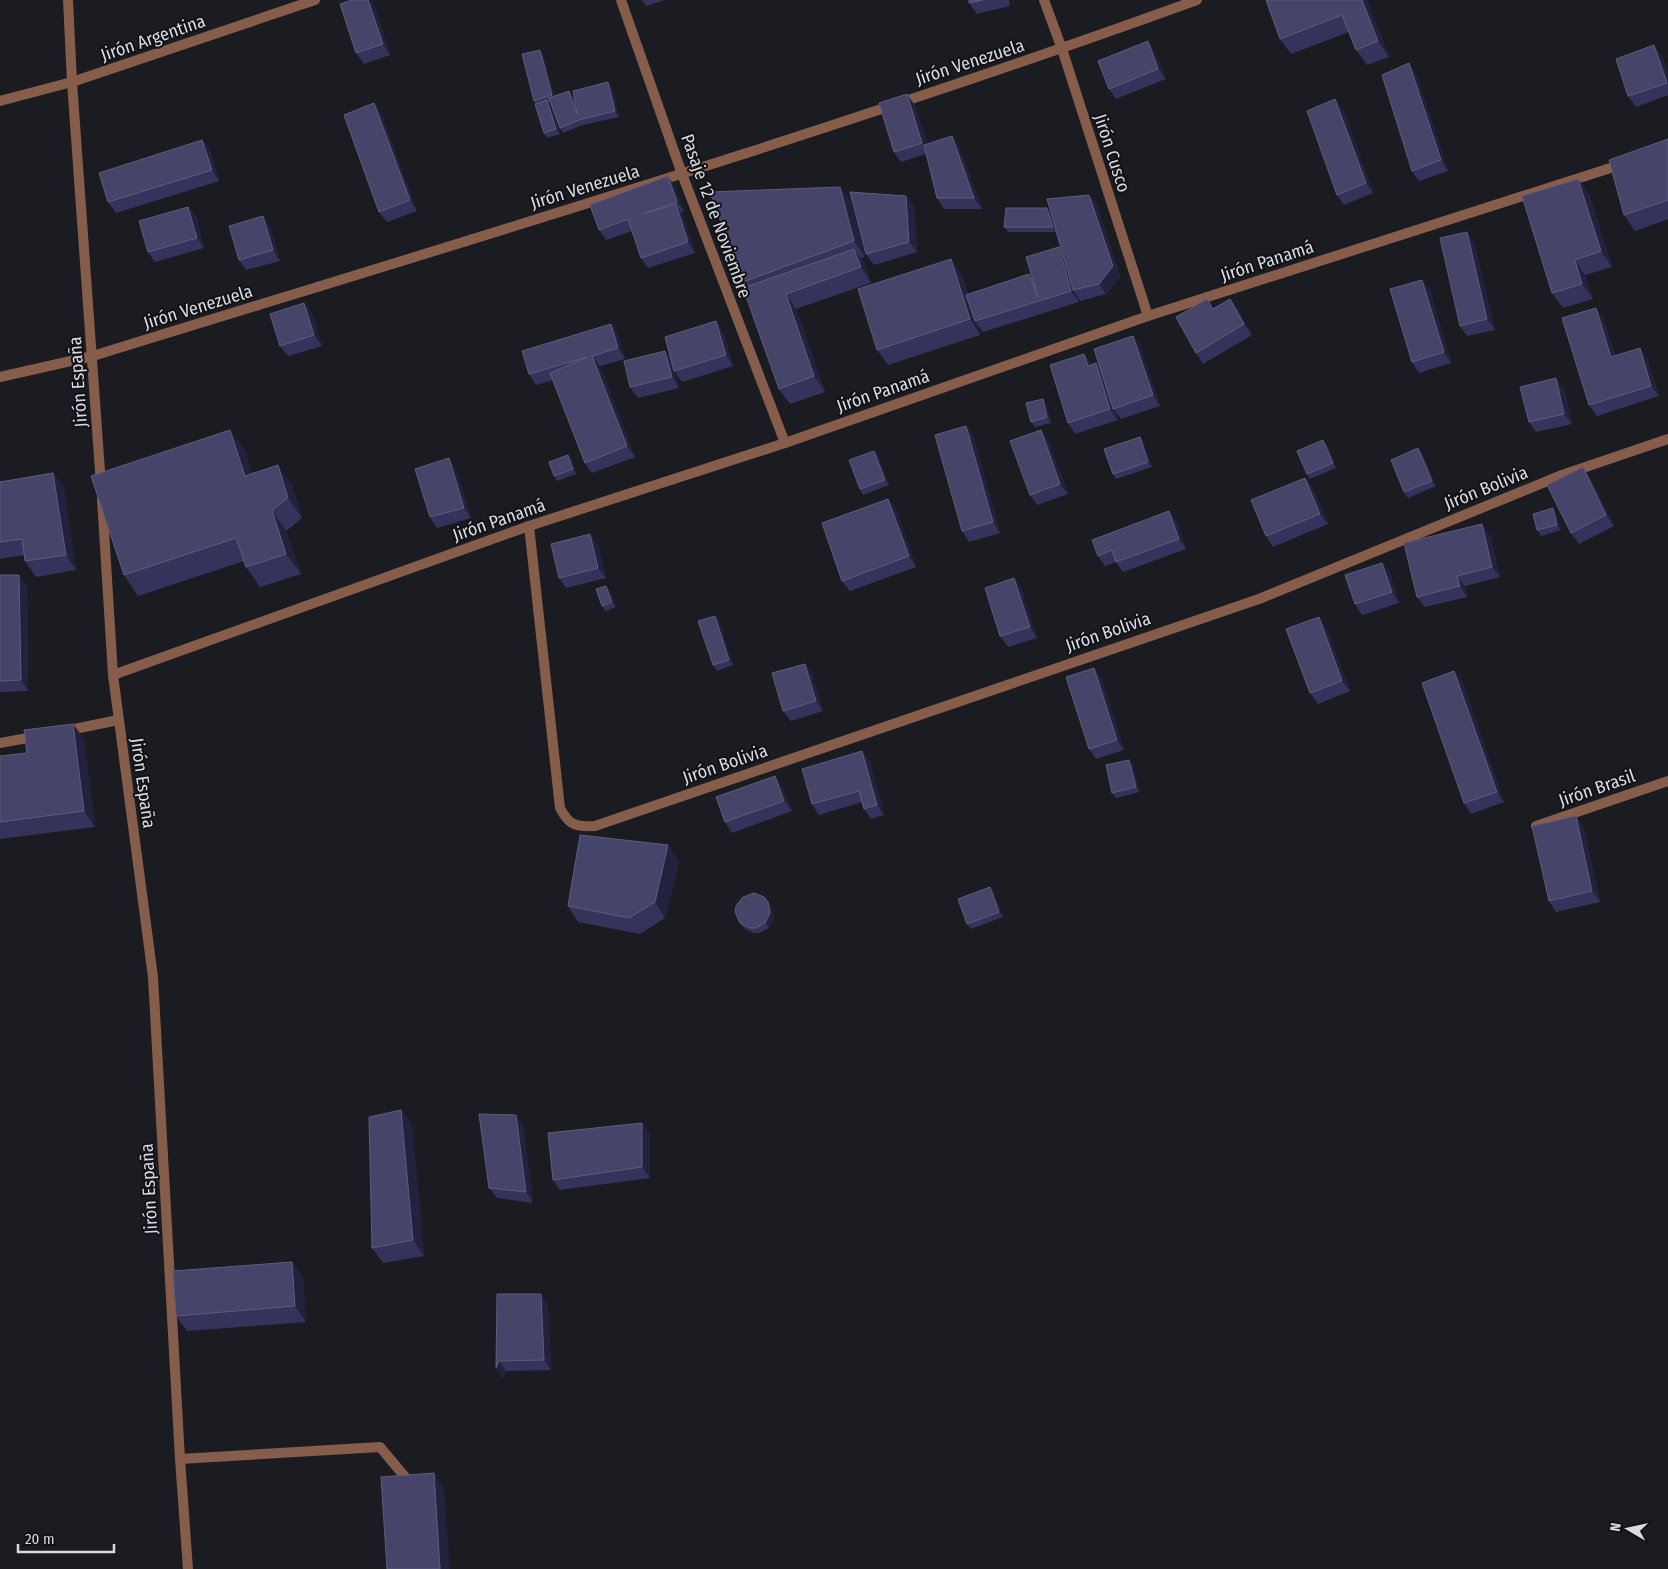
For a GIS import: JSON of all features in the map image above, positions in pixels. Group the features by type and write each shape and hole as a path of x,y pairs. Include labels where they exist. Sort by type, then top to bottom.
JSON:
{"street":[{"name":"Jirón España","path":"68,0 113,675 153,977 188,1569"},
{"name":"Jirón Argentina","path":"0,101 72,82 315,0"},
{"name":"Pasaje 12 de Noviembre","path":"621,0 682,174 784,443"},
{"name":"Jirón Cusco","path":"1044,0 1062,49 1148,316"},
{"name":"Jirón Venezuela","path":"0,377 93,356 682,174 1062,49 1197,0"},
{"name":"Jirón Panamá","path":"113,675 529,526 784,443 1148,316 1630,162"},
{"name":"Jirón Bolivia","path":"529,526 560,808 567,821 580,827 595,826 1259,599 1562,474 1668,439"},
{"path":"0,743 118,720"},
{"name":"Jirón Brasil","path":"1535,826 1668,782"},
{"path":"180,1459 380,1447 416,1490"}],"building":[{"path":"352,0 368,0 383,44 356,53 340,4"},
{"path":"969,0 983,0 969,3"},
{"path":"1266,0 1362,0 1378,41 1356,50 1342,15 1280,39"},
{"path":"1148,41 1158,69 1109,89 1098,61"},
{"path":"1654,45 1667,83 1628,96 1616,59"},
{"path":"540,50 552,95 534,101 522,54"},
{"path":"1409,63 1441,160 1412,171 1382,75"},
{"path":"608,82 615,111 579,120 560,128 549,98 569,91 577,114 573,91"},
{"path":"907,94 922,143 894,152 879,103"},
{"path":"1335,99 1366,183 1337,195 1307,111"},
{"path":"547,100 556,129 544,133 535,104"},
{"path":"374,103 410,200 379,212 344,115"},
{"path":"952,136 974,198 937,198 924,145"},
{"path":"1668,139 1668,200 1624,215 1609,160"},
{"path":"202,140 212,170 108,202 99,173"},
{"path":"668,176 677,202 643,214 676,204 688,242 641,258 628,219 599,230 590,205"},
{"path":"1578,179 1601,251 1575,260 1582,284 1552,293 1522,196"},
{"path":"840,187 854,241 743,282 710,192"},
{"path":"850,192 906,196 909,242 866,254"},
{"path":"1089,195 1113,266 1099,284 1073,290 1047,199"},
{"path":"188,207 197,238 148,252 139,221"},
{"path":"1006,208 1047,208 1053,227 1004,227"},
{"path":"263,216 273,250 239,260 229,226"},
{"path":"1467,232 1487,319 1460,326 1440,238"},
{"path":"1059,247 1071,291 975,321 966,295 1029,274 1038,297 1026,257"},
{"path":"854,249 861,267 786,294 814,376 779,389 743,288"},
{"path":"951,259 970,319 877,350 858,289"},
{"path":"1422,280 1444,352 1412,362 1390,289"},
{"path":"1207,299 1213,309 1230,299 1244,324 1196,353 1176,317"},
{"path":"304,303 314,335 280,346 270,314"},
{"path":"1596,308 1611,357 1640,348 1651,386 1589,405 1562,318"},
{"path":"716,321 726,355 674,371 665,337"},
{"path":"611,324 618,348 592,356 627,446 585,463 550,373 587,357 529,374 522,351"},
{"path":"1133,336 1153,395 1113,409 1094,349"},
{"path":"665,351 672,377 630,387 624,361"},
{"path":"1084,354 1088,366 1096,363 1110,409 1068,423 1050,365"},
{"path":"1556,378 1564,414 1529,422 1520,387"},
{"path":"1043,399 1047,417 1031,422 1026,403"},
{"path":"966,426 993,522 962,531 935,435"},
{"path":"230,430 245,476 278,465 288,498 272,510 286,554 246,567 236,538 124,575 91,476"},
{"path":"1041,430 1060,484 1030,495 1010,441"},
{"path":"1140,437 1148,462 1113,474 1104,449"},
{"path":"1323,440 1333,463 1307,474 1297,451"},
{"path":"1418,448 1432,481 1404,492 1391,460"},
{"path":"874,451 885,480 860,489 849,460"},
{"path":"568,455 573,469 554,476 549,462"},
{"path":"449,458 464,508 430,517 415,469"},
{"path":"1583,467 1606,515 1571,533 1547,485"},
{"path":"53,473 66,555 25,561 22,539 0,542 0,482"},
{"path":"1305,478 1320,514 1266,536 1251,500"},
{"path":"888,499 909,556 842,581 822,523"},
{"path":"1553,508 1557,525 1537,530 1533,514"},
{"path":"1169,511 1179,539 1116,562 1112,550 1098,556 1092,540"},
{"path":"1482,524 1492,567 1457,576 1460,586 1417,597 1404,543"},
{"path":"590,534 598,568 559,578 551,544"},
{"path":"1382,563 1392,592 1355,604 1345,575"},
{"path":"0,575 19,575 21,680 0,681"},
{"path":"1014,578 1030,627 1000,636 985,588"},
{"path":"606,586 612,602 602,606 596,589"},
{"path":"715,616 729,660 713,665 698,621"},
{"path":"1319,617 1342,681 1310,693 1286,629"},
{"path":"805,664 816,701 783,711 772,673"},
{"path":"1094,668 1117,740 1089,749 1066,677"},
{"path":"1454,671 1497,792 1464,803 1422,683"},
{"path":"73,724 84,811 0,822 0,756 27,753 24,730"},
{"path":"862,751 877,805 864,809 859,791 812,804 802,769"},
{"path":"1129,760 1136,787 1112,793 1106,765"},
{"path":"775,776 784,801 725,822 716,797"},
{"path":"1576,816 1592,891 1549,901 1532,826"},
{"path":"580,835 668,845 655,902 629,918 568,906"},
{"path":"990,887 999,912 967,924 958,899"},
{"path":"754,893 764,897 768,902 770,913 765,923 756,928 750,928 740,923 735,912 736,906 743,897"},
{"path":"401,1110 413,1240 372,1248 369,1117"},
{"path":"479,1114 516,1115 526,1192 489,1188"},
{"path":"642,1123 642,1167 553,1180 548,1133"},
{"path":"292,1262 295,1306 176,1316 173,1271"},
{"path":"497,1294 541,1294 544,1360 499,1361 496,1368"},
{"path":"434,1473 440,1569 387,1569 381,1477"}]}
